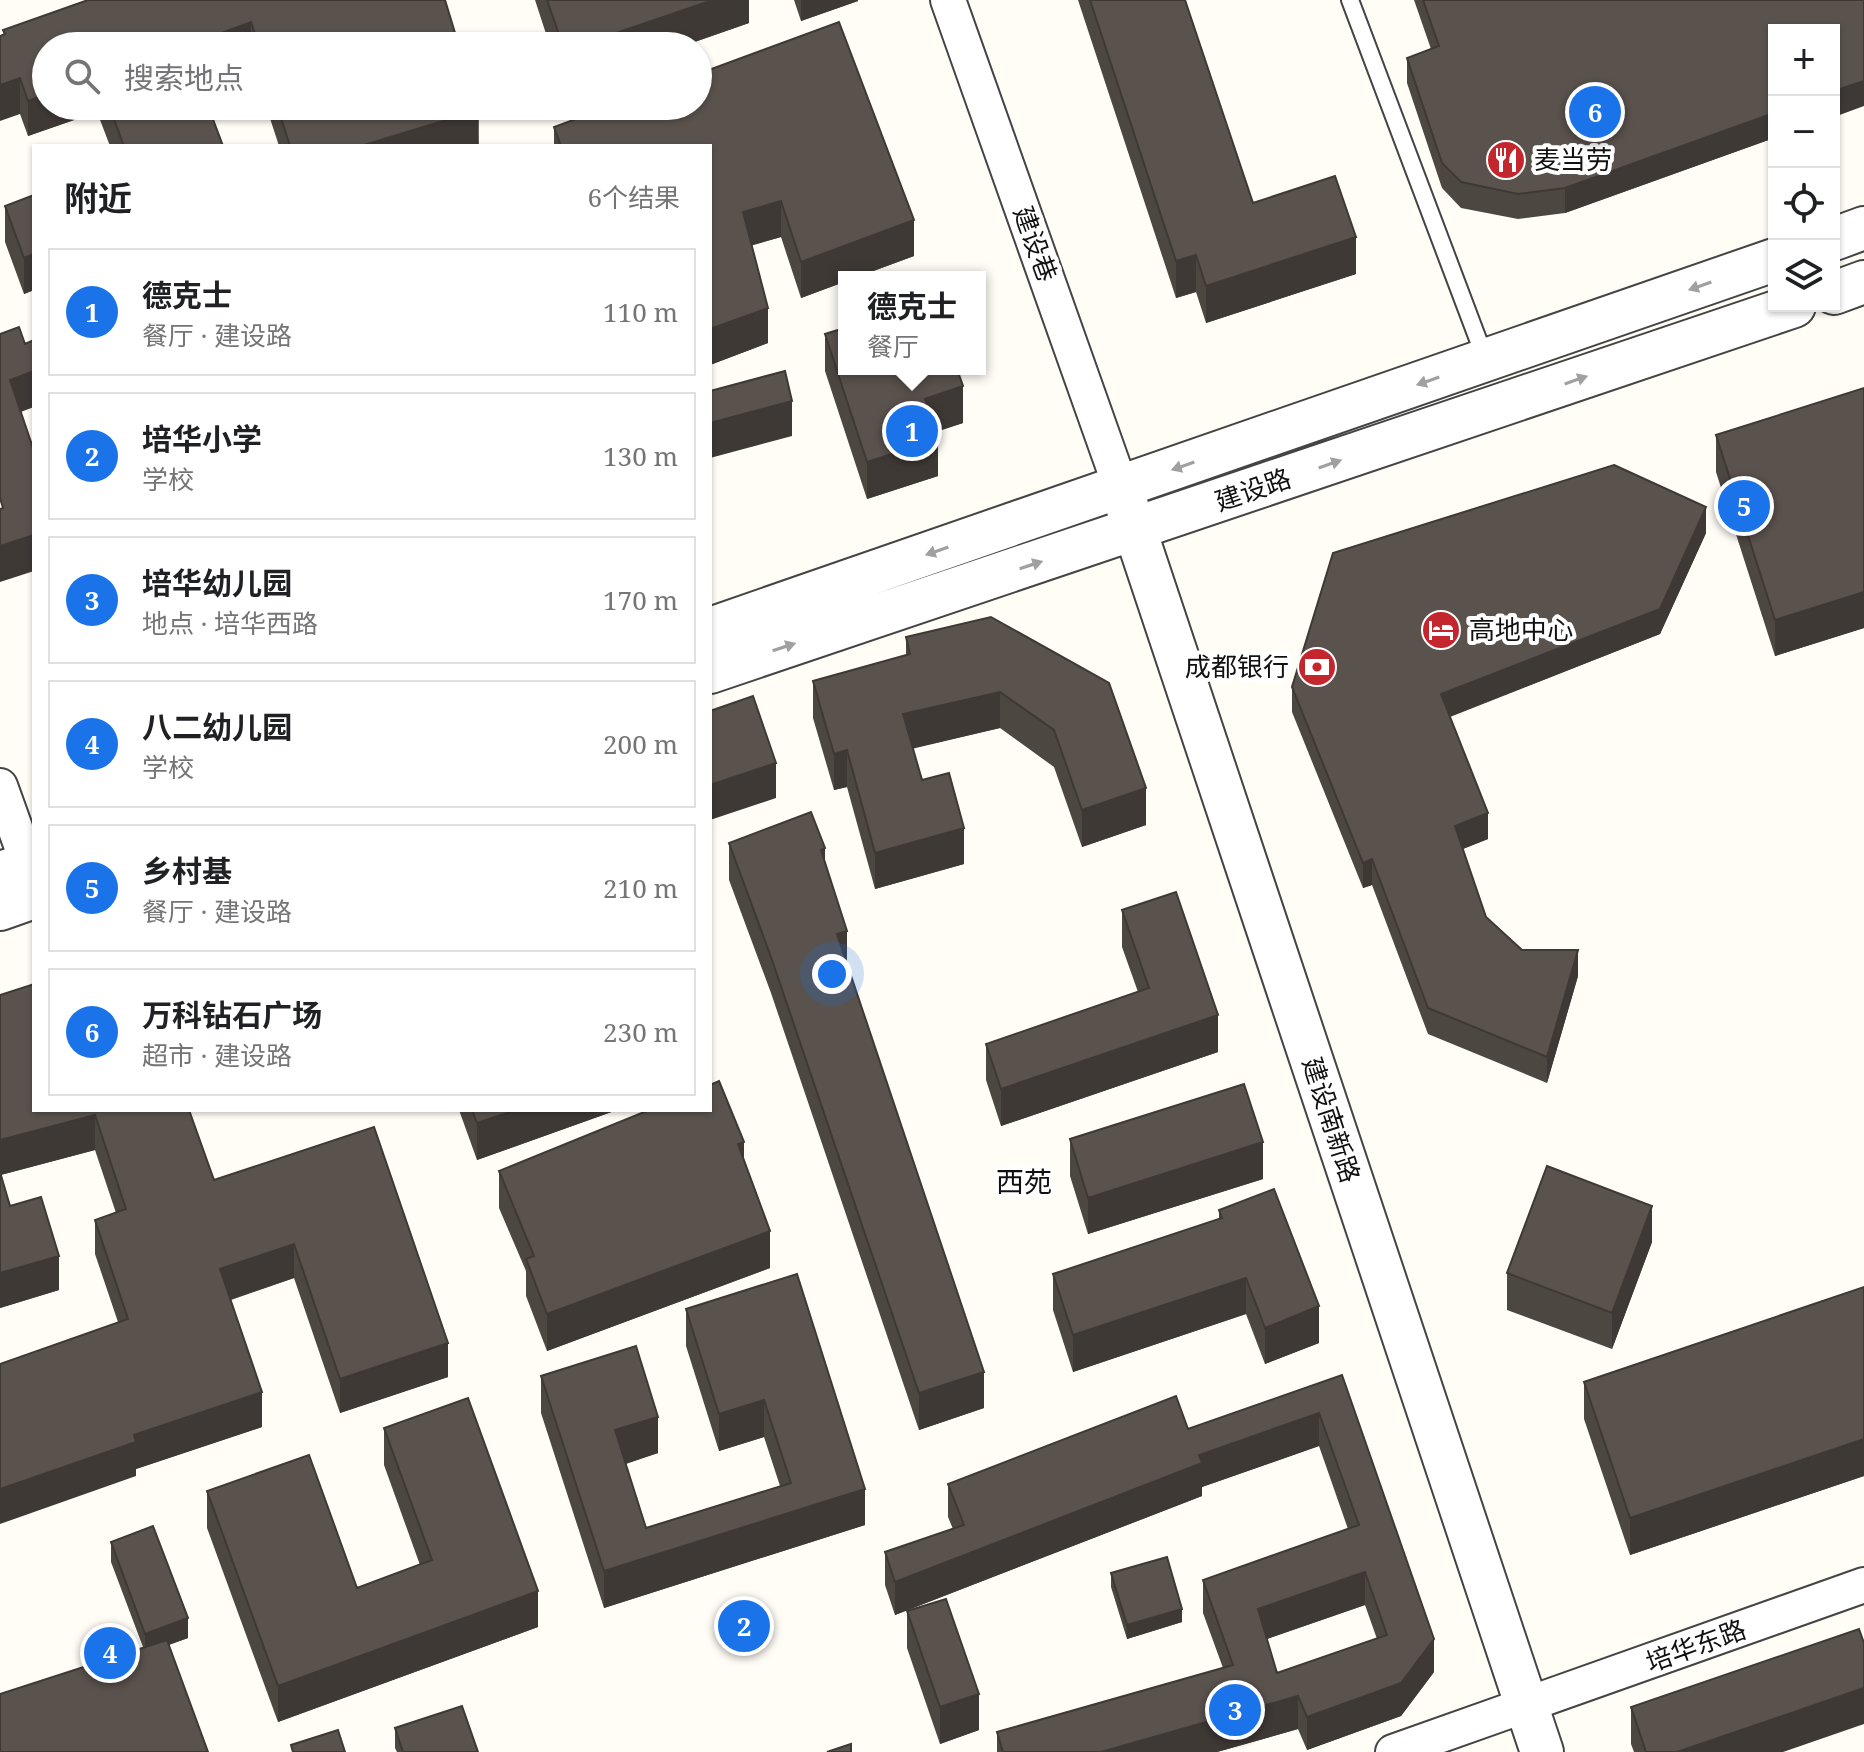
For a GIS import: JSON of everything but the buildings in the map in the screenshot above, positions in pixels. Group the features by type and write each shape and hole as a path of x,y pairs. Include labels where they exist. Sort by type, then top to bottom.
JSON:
{"street":[{"name":"建设巷","path":"948,0 1121,488"},
{"path":"1840,237 1864,228"},
{"name":"建设路","path":"712,628 1768,262"},
{"path":"1840,291 1864,282"},
{"name":"建设路","path":"712,671 1776,312"},
{"name":"建设南新路","path":"1121,488 1542,1752"},
{"path":"0,786 24,874 0,909"},
{"name":"培华东路","path":"1393,1752 1864,1585"}],"lane":[{"path":"1350,0 1486,360"}],"place":[{"name":"万科钻石广场","path":"1595,112"},
{"name":"麦当劳","path":"1506,160"},
{"name":"德克士","path":"912,431"},
{"name":"乡村基","path":"1744,506"},
{"name":"高地中心","path":"1441,630"},
{"name":"成都银行","path":"1317,667"},
{"name":"培华小学","path":"744,1626"},
{"name":"八二幼儿园","path":"110,1653"},
{"name":"培华幼儿园","path":"1235,1710"}],"district":[{"name":"西苑","path":"1024,1182"}]}
